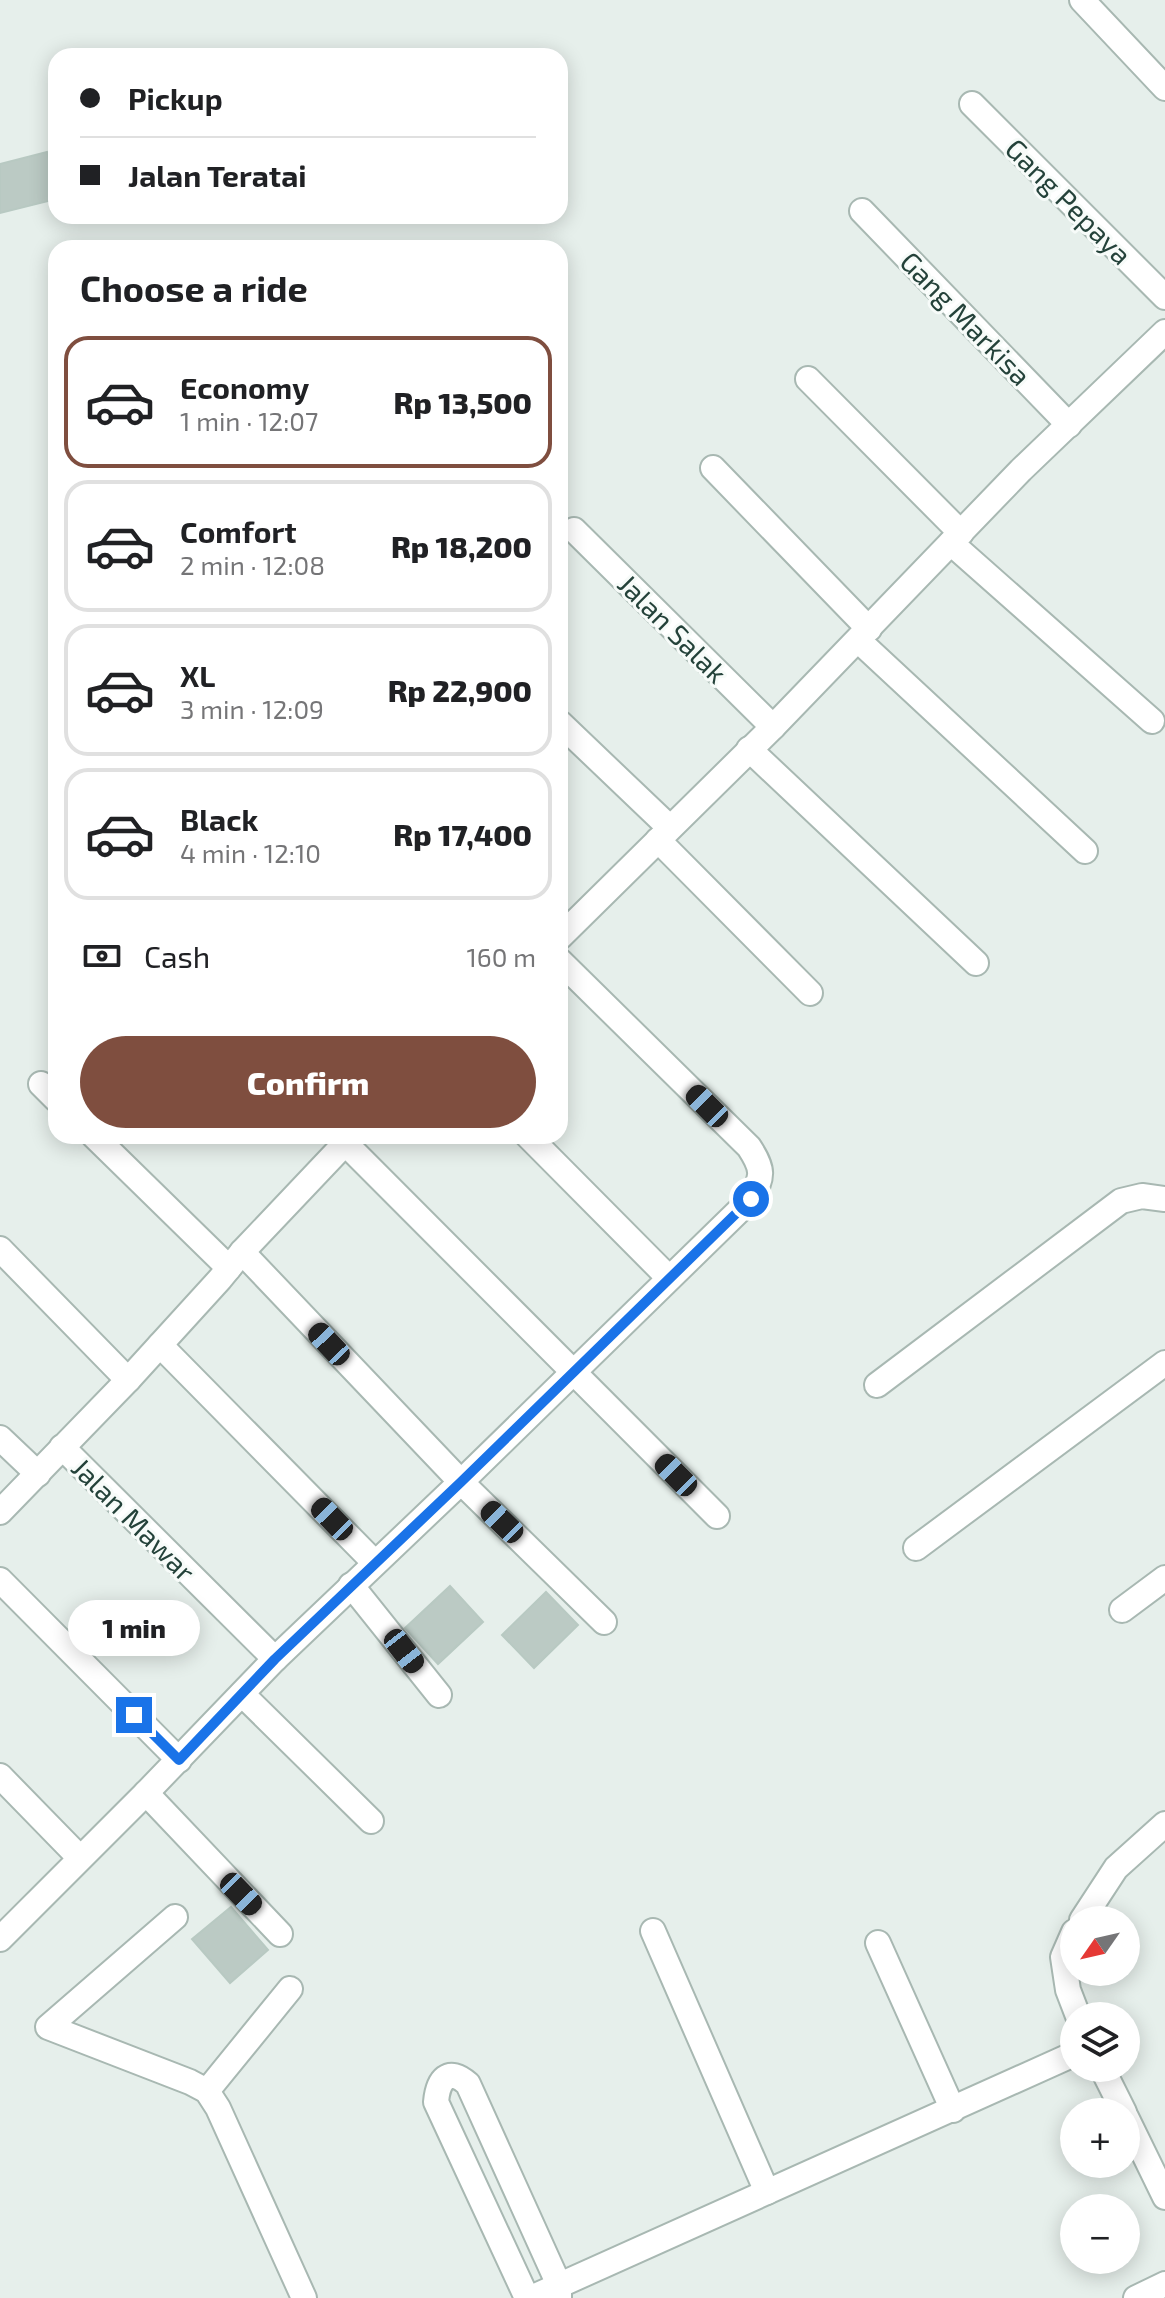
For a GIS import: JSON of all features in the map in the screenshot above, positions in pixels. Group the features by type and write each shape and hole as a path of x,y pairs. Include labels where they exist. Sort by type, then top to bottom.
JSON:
{"street":[{"path":"1082,0 1165,88"},
{"name":"Gang Pepaya","path":"972,104 1165,297"},
{"name":"Gang Markisa","path":"862,211 1069,425"},
{"path":"568,929 864,635 1021,470 1165,332"},
{"path":"808,379 956,538 1152,721"},
{"path":"713,468 864,635 1085,851"},
{"name":"Jalan Salak","path":"574,530 773,727"},
{"path":"568,732 810,993"},
{"path":"749,749 976,963"},
{"path":"0,1939 275,1659 751,1199 761,1179 758,1161 749,1147 568,969"},
{"path":"103,1144 235,1260 604,1622"},
{"path":"0,1512 128,1380 343,1144"},
{"path":"353,1144 573,1373 717,1516"},
{"path":"536,1144 669,1278"},
{"path":"877,1385 1121,1201 1142,1196 1165,1199"},
{"path":"0,1249 128,1380"},
{"path":"160,1345 375,1563"},
{"path":"916,1548 1165,1363"},
{"path":"0,1438 38,1474"},
{"name":"Jalan Mawar","path":"62,1447 275,1659"},
{"path":"1122,1610 1165,1578"},
{"path":"0,1580 179,1760"},
{"path":"351,1585 439,1695"},
{"path":"242,1694 371,1821"},
{"path":"0,1776 80,1858"},
{"path":"146,1793 280,1934"},
{"path":"1091,1906 1116,1868 1165,1824"},
{"path":"175,1917 48,2027 207,2091 218,2108 304,2298"},
{"path":"653,1931 767,2192"},
{"path":"878,1943 953,2110"},
{"path":"207,2091 290,1989"},
{"path":"559,2292 468,2084 460,2077 446,2077 437,2088 436,2102 529,2298 559,2292 767,2192 1060,2060"},
{"path":"1140,2145 1165,2197"},
{"path":"1136,2298 1165,2284"}],"building":[{"path":"47,152 48,201 0,213 0,164"},
{"path":"450,1586 483,1622 438,1664 405,1628"},
{"path":"546,1592 578,1625 534,1668 502,1635"},
{"path":"231,1907 268,1950 230,1983 192,1939"}],"route":[{"path":"134,1715 179,1760 275,1659 751,1199"}]}
